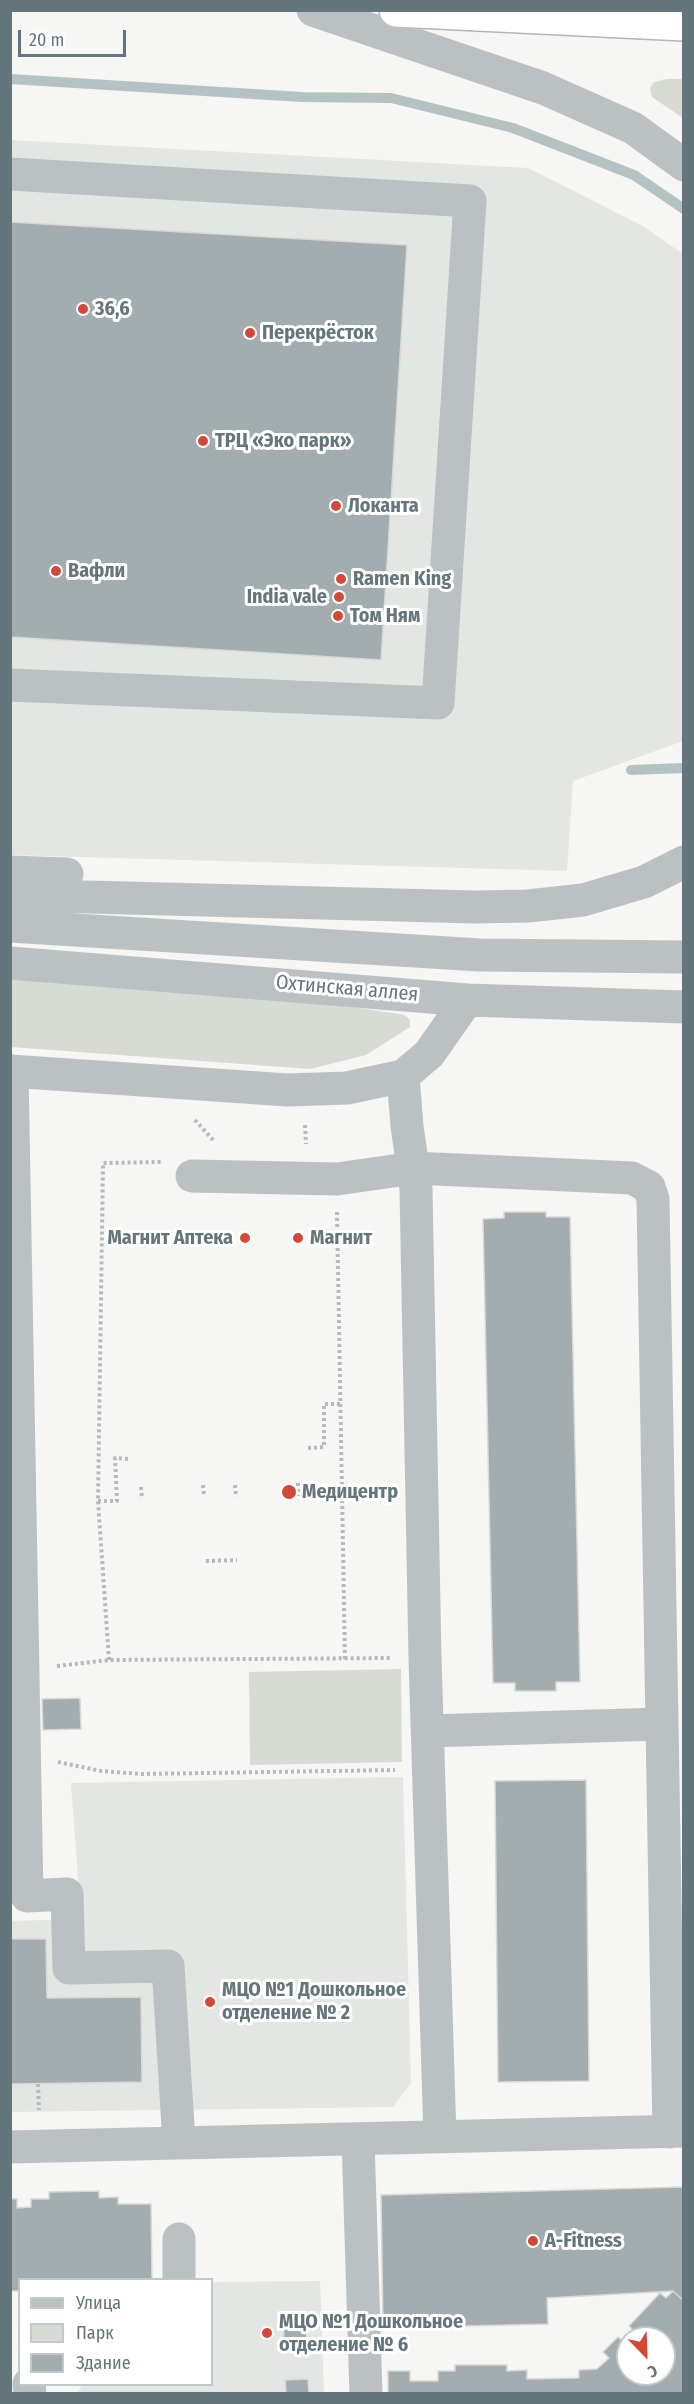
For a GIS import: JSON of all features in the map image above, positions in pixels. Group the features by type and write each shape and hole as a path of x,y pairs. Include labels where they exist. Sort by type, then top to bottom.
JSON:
{"highway":[{"path":"396,10 684,24"}],"street":[{"path":"313,10 543,88 633,128 684,165"},
{"path":"10,174 471,201 438,702 10,685"},
{"path":"10,895 528,906 583,900 644,882 684,862"},
{"path":"10,872 176,879 430,905"},
{"name":"Охтинская аллея","path":"10,926 480,955 684,957"},
{"name":"Охтинская аллея","path":"10,963 467,1000 684,1006"},
{"path":"179,2143 168,1966 69,1968 67,1894 27,1896 20,1740 11,1071 288,1090 347,1088 403,1076 429,1054 467,1000"},
{"path":"403,1076 407,1126 414,1168 425,1658 440,2137"},
{"path":"10,2147 676,2131 661,1724 653,1199 649,1187 632,1178 414,1168 337,1179 192,1176"},
{"path":"428,1731 661,1724"},
{"path":"358,2139 366,2394"},
{"path":"179,2239 179,2278"}],"path":[{"path":"163,1162 103,1163 98,1501 109,1660 425,1658"},
{"path":"337,1179 345,1659"},
{"path":"308,1448 324,1448 324,1404 340,1404"},
{"path":"98,1501 117,1501 115,1458 129,1459"},
{"path":"298,1484 298,1496"},
{"path":"204,1485 204,1496"},
{"path":"235,1485 236,1497"},
{"path":"141,1487 142,1499"},
{"path":"206,1561 237,1560"},
{"path":"20,1740 101,1771 141,1774 429,1770"},
{"path":"38,2084 39,2117"}],"shaded area":[{"path":"10,140 528,168 643,226 683,254 683,741 573,781 567,871 11,855"},
{"name":"МЦО №1 Дошкольное отделение № 2","path":"403,1777 411,2083 393,2107 11,2112 10,1921 81,1919 71,1783"},
{"name":"МЦО №1 Дошкольное отделение № 6","path":"320,2281 324,2393 77,2394 81,2386 213,2386 213,2282"}],"green space":[{"path":"683,79 683,118 652,97 650,88 654,82"},
{"path":"10,974 293,998 405,1015 410,1020 410,1027 366,1055 310,1069 11,1047"},
{"path":"401,1669 402,1762 250,1765 249,1672"}],"building":[{"name":"ТРЦ «Эко парк»","path":"10,222 407,245 381,660 10,637"},
{"path":"504,1212 546,1212 546,1217 570,1217 580,1682 556,1682 556,1691 515,1691 515,1683 493,1683 483,1219 504,1218"},
{"path":"80,1698 81,1729 43,1730 42,1699"},
{"path":"586,1780 589,2081 498,2082 495,1781"},
{"path":"10,1939 46,1939 47,1998 141,1997 142,2082 10,2084"},
{"name":"A-Fitness","path":"684,2187 684,2301 673,2291 547,2298 548,2324 383,2328 381,2195"},
{"path":"99,2191 99,2198 118,2197 118,2204 151,2204 152,2278 18,2278 18,2291 10,2291 10,2199 17,2199 17,2208 31,2207 31,2199 49,2199 49,2192"},
{"path":"673,2291 684,2301 684,2394 388,2394 388,2371 410,2371 410,2381 438,2381 438,2371 455,2371 455,2365 507,2365 507,2371 527,2370 527,2379 579,2378 579,2370 597,2369 609,2358 603,2352 616,2339 616,2386 676,2386 676,2326 629,2326 660,2293 666,2298"},
{"path":"283,2313 305,2313 307,2340 284,2340"},
{"path":"308,2379 309,2394 286,2394 285,2380"}],"waterway":[{"path":"10,79 302,97 391,98 513,128 634,175 684,209"},
{"path":"631,770 684,768"}],"place":[{"name":"36,6","path":"83,309"},
{"name":"Перекрёсток","path":"250,333"},
{"name":"ТРЦ «Эко парк»","path":"203,441"},
{"name":"Локанта","path":"336,506"},
{"name":"Вафли","path":"56,571"},
{"name":"Ramen King","path":"341,579"},
{"name":"India vale","path":"339,597"},
{"name":"Том Ням","path":"338,616"},
{"name":"Магнит Аптека","path":"245,1238"},
{"name":"Магнит","path":"298,1238"},
{"name":"Медицентр","path":"289,1492"},
{"name":"МЦО №1 Дошкольное отделение № 2","path":"210,2002"},
{"name":"A-Fitness","path":"533,2241"},
{"name":"МЦО №1 Дошкольное отделение № 6","path":"267,2333"}]}
